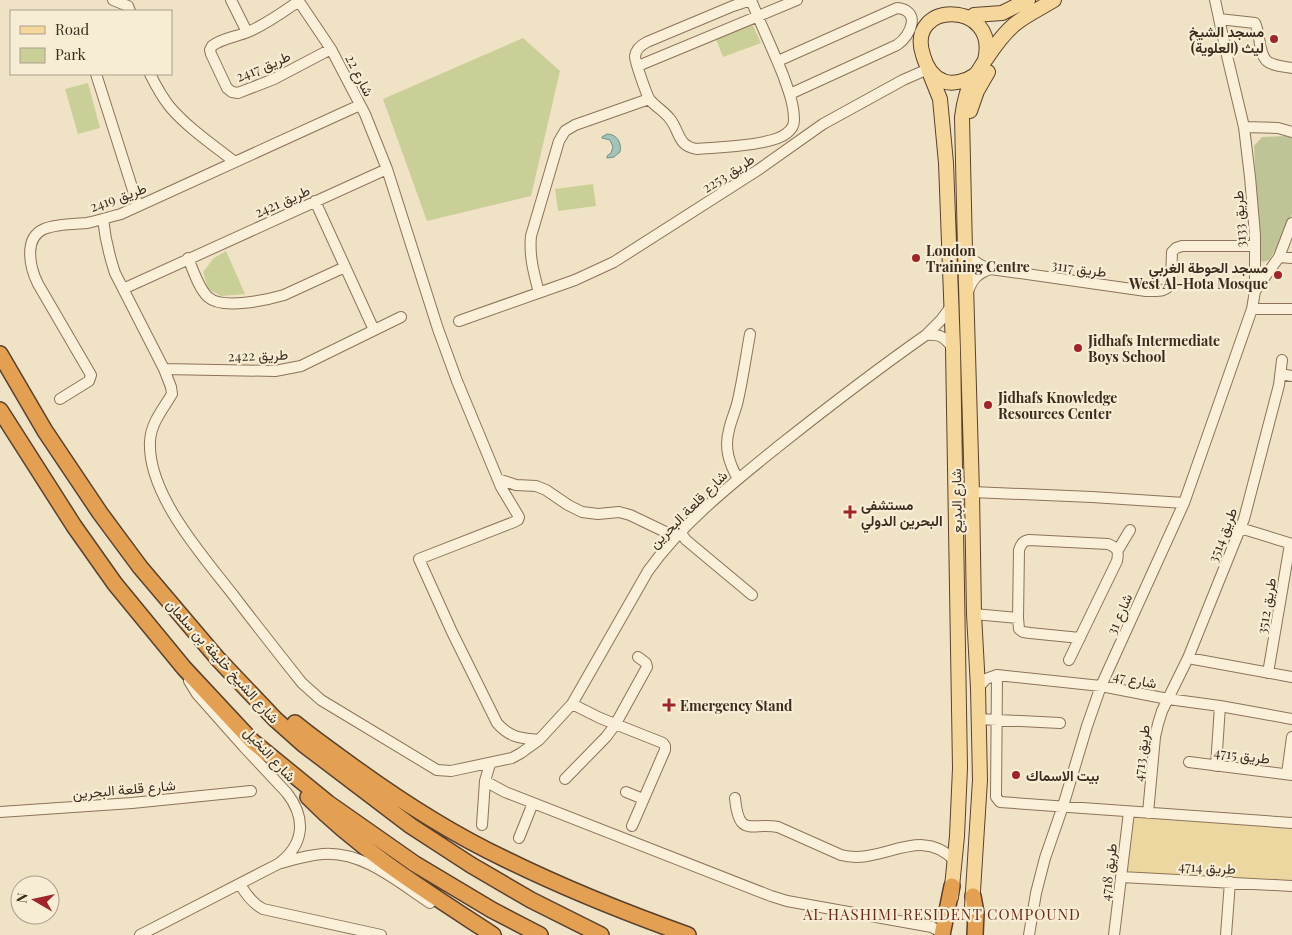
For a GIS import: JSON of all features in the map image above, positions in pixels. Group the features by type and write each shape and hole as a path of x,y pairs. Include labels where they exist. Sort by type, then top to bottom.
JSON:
{"highway":[{"name":"شارع الشيخ خليفة بن سلمان","path":"0,354 45,431 100,513 140,567 218,659 275,719 334,768 410,826 531,900 601,935"},
{"path":"0,410 74,526 115,584 184,668 329,818 375,855 493,935"},
{"path":"218,659 308,734 375,783 442,825 504,859 589,896 688,935"},
{"path":"256,744 328,803 416,864 492,910 540,935"},
{"path":"942,931 952,886"},
{"path":"973,896 976,913 975,935"}],"main road":[{"path":"925,23 940,11 950,8 1002,13 1028,0"},
{"path":"932,8 922,32 922,51 928,69 949,83 960,82 974,76 1008,30 1054,0"},
{"path":"963,136 977,91 1002,50 1022,29 1062,0"},
{"path":"971,9 983,28 986,37 987,50 985,60"},
{"name":"شارع البديع","path":"928,69 940,98 943,122 952,305 960,751 957,836 952,886"},
{"name":"شارع البديع","path":"969,935 980,780 962,117 967,89 974,76"}],"street":[{"path":"112,0 128,6 130,10"},
{"path":"231,0 246,32"},
{"name":"طريق 2417","path":"299,0 269,22 212,46 211,54 225,85 235,93 241,92 274,79 330,49"},
{"name":"شارع 22","path":"299,0 330,49 360,105 387,168 447,355 504,494 519,516 518,520 419,559 452,632 497,723 503,730 517,737 539,740"},
{"path":"796,143 788,132 794,121 790,94 778,61 758,17 751,0 731,3 642,44 635,55 638,66 758,17 797,0"},
{"name":"طريق 3133","path":"1215,0 1244,127 1250,177 1255,291 1252,310"},
{"path":"778,61 896,8 903,8 908,12 912,20 908,35 897,45 790,94"},
{"path":"1219,18 1255,23 1264,59 1271,64 1292,68"},
{"name":"طريق 2253","path":"638,66 649,99 669,117 683,143 692,148 762,143 776,139 788,132"},
{"name":"طريق 2253","path":"459,321 575,280 614,262 758,170 823,124 903,80 928,69"},
{"path":"96,75 138,206"},
{"path":"151,75 170,107 185,122 235,162"},
{"path":"539,293 529,250 531,236 559,141 565,131 575,125 649,99"},
{"name":"طريق 2419","path":"60,399 87,382 90,379 90,375 35,278 30,260 31,246 35,236 45,228 103,219 121,214 360,105"},
{"path":"1244,127 1278,128 1292,132"},
{"name":"طريق 2421","path":"123,289 387,168"},
{"path":"315,201 374,330"},
{"path":"103,219 105,239 115,273 164,369"},
{"path":"1255,291 1279,257 1292,223"},
{"name":"طريق 3117","path":"990,269 1146,291 1159,291 1165,290 1170,286 1172,252 1176,248 1182,246 1254,246"},
{"path":"965,250 978,264 990,269"},
{"path":"1279,257 1292,258"},
{"path":"188,258 206,296 212,300 224,303 254,302 275,298 345,267"},
{"path":"967,298 976,276 990,269"},
{"name":"شارع قلعة البحرين","path":"164,369 172,394 158,415 150,439 150,453 154,471 162,491 179,525 302,683 321,700 437,770 451,771 512,758 521,754 539,740 572,704 648,571 678,535 738,478 812,419 926,335 941,320 952,305"},
{"path":"1252,310 1292,308"},
{"name":"شارع 31","path":"1029,935 1036,893 1045,858 1064,806 1087,726 1101,686 1184,503 1252,310"},
{"name":"طريق 2422","path":"164,369 268,371 288,369 301,366 401,317"},
{"path":"738,478 728,457 727,439 738,400 750,334"},
{"path":"926,335 936,335 944,338 953,348"},
{"name":"طريق 3514","path":"1168,699 1188,658 1247,509 1281,374 1282,360"},
{"path":"1281,374 1292,376"},
{"path":"498,479 516,485 536,486 582,512 598,514 619,512 678,535 752,595"},
{"path":"972,492 1184,503"},
{"name":"طريق 3512","path":"1240,528 1291,544 1268,673"},
{"path":"1069,660 1117,561 1118,550 1130,530"},
{"path":"1080,638 1023,632 1019,629 1021,544 1029,540 1108,544 1118,550"},
{"path":"974,614 1018,618"},
{"path":"564,779 602,742 615,725 647,667 646,663 638,657"},
{"path":"1188,658 1292,677"},
{"name":"شارع النخيل","path":"140,935 278,864 290,854 300,830 300,820 293,800 197,694 187,678 184,668"},
{"path":"978,688 986,679 997,675 996,797 1000,802 1292,822"},
{"name":"شارع 47","path":"997,675 1101,686 1292,719"},
{"name":"طريق 4713","path":"1148,813 1155,737 1162,711 1168,699"},
{"path":"572,704 665,746 666,750 632,826"},
{"path":"1216,766 1220,706"},
{"path":"978,719 1060,723"},
{"path":"1289,775 1292,737"},
{"name":"طريق 4715","path":"1188,762 1289,775"},
{"path":"482,825 485,782 490,764"},
{"path":"980,780 996,780"},
{"path":"485,782 533,803 771,896 787,901 942,931"},
{"name":"شارع قلعة البحرين","path":"0,812 132,803 251,790"},
{"path":"626,792 643,799"},
{"path":"735,798 738,817 744,825 778,827 849,857 866,857 911,846 943,844 957,836"},
{"path":"519,838 533,803"},
{"name":"طريق 4718","path":"1114,935 1129,812"},
{"path":"930,846 943,851 954,860"},
{"name":"شارع النخيل","path":"278,864 308,856 325,854 359,859 375,866 441,910 471,921"},
{"name":"طريق 4714","path":"1121,877 1292,886"},
{"path":"1226,935 1230,882"},
{"path":"240,884 249,898 263,908 382,935"}],"green space":[{"path":"752,24 761,43 723,57 716,39"},
{"path":"523,38 560,71 531,196 427,221 383,99"},
{"path":"88,83 100,128 78,134 65,89"},
{"path":"1285,136 1292,138 1292,214 1279,244 1269,260 1263,262 1260,260 1254,146 1262,137"},
{"path":"593,184 596,206 558,211 555,189"},
{"path":"226,251 245,294 221,296 208,289 203,272 214,258"}],"sand":[{"path":"1134,816 1292,829 1292,880 1126,873"}],"water":[{"path":"607,134 616,137 619,142 620,152 614,157 607,158 613,147 610,140 602,138"}],"place":[{"name":"مسجد الشيخ ليث (العلوية)","path":"1274,39"},
{"name":"London Training Centre","path":"916,258"},
{"name":"مسجد الحوطة الغربي West Al-Hota Mosque","path":"1278,275"},
{"name":"Jidhafs Intermediate Boys School","path":"1078,348"},
{"name":"Jidhafs Knowledge Resources Center","path":"988,405"},
{"name":"مستشفى البحرين الدولي","path":"850,512"},
{"name":"Emergency Stand","path":"669,705"},
{"name":"بيت الاسماك","path":"1016,775"}],"district":[{"name":"AL HASHIMI RESIDENT COMPOUND","path":"942,914"}]}
